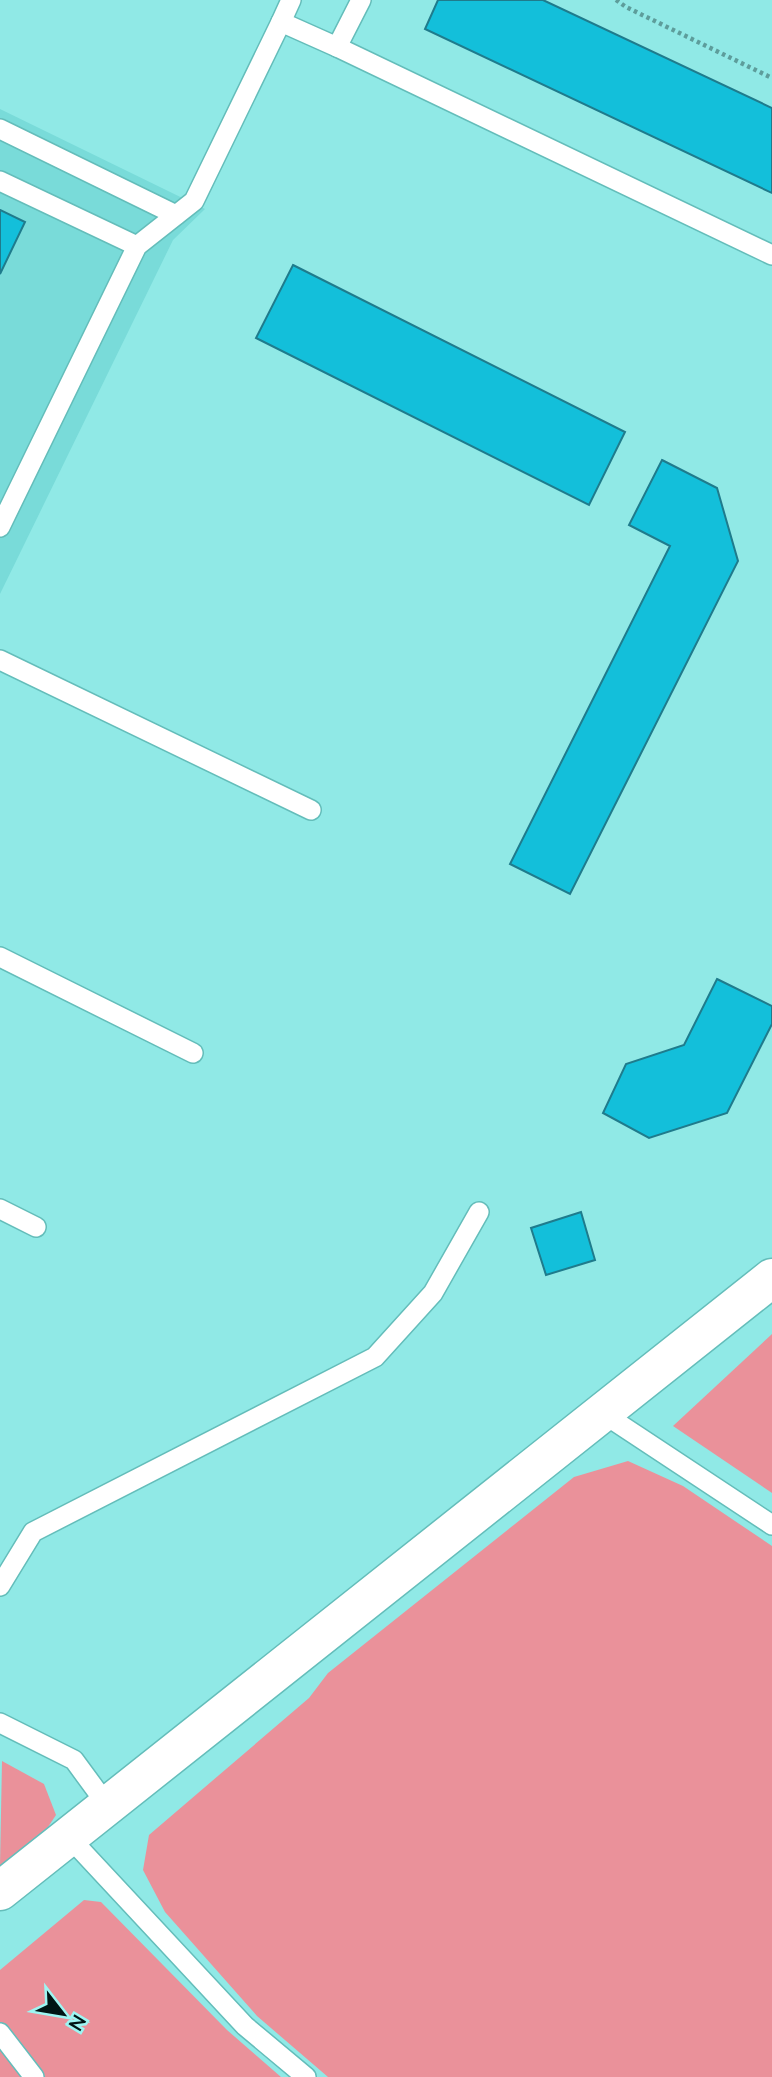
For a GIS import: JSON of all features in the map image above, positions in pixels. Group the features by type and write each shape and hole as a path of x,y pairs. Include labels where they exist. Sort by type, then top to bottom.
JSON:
{"street":[{"path":"0,1891 772,1278"}],"lane":[{"path":"0,527 137,246 194,201 291,0"},
{"path":"338,47 361,0"},
{"path":"281,22 772,255"},
{"path":"0,129 176,215"},
{"path":"0,181 137,246"},
{"path":"0,660 311,810"},
{"path":"0,957 193,1053"},
{"path":"0,1209 36,1227"},
{"path":"0,1586 33,1532 375,1357 433,1293 479,1212"},
{"path":"604,1414 772,1525"},
{"path":"0,1723 75,1760 107,1805"},
{"path":"68,1836 245,2026 306,2077"},
{"path":"0,2034 34,2077"}],"path":[{"path":"616,0 772,78"}],"shaded area":[{"path":"0,109 205,209 173,240 0,594"},
{"path":"772,1334 772,1493 673,1426"},
{"path":"628,1461 683,1486 772,1546 772,2077 328,2077 257,2016 165,1912 143,1870 149,1835 309,1698 328,1673 574,1477"},
{"path":"2,1761 44,1784 56,1815 48,1827 0,1866"},
{"path":"84,1900 101,1902 227,2030 281,2077 0,2077 0,1970"}],"building":[{"path":"438,0 543,0 772,108 772,193 425,29"},
{"path":"0,210 25,222 0,274"},
{"path":"293,265 625,432 589,505 256,338"},
{"path":"662,460 717,488 738,561 570,894 510,864 670,546 629,525"},
{"path":"717,979 772,1006 772,1024 727,1113 649,1138 603,1113 626,1064 684,1045"},
{"path":"581,1212 595,1260 546,1275 531,1228"}]}
